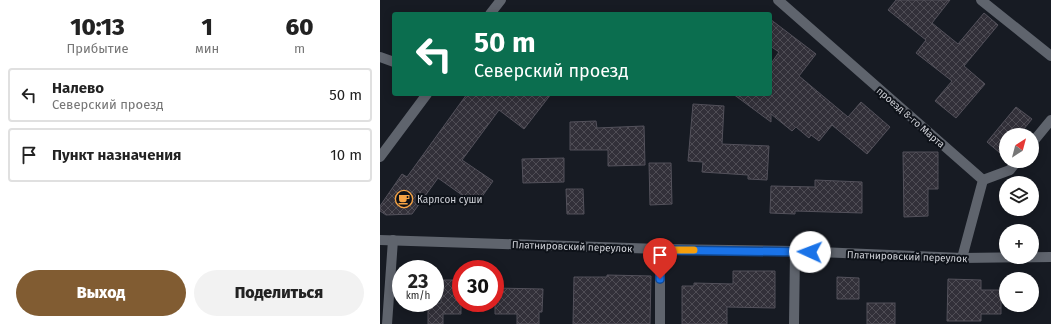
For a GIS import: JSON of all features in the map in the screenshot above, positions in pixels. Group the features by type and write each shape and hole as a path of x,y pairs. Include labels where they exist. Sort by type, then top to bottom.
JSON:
{"street":[{"path":"492,12 501,0"},
{"name":"проезд 8-го Марта","path":"778,0 983,180"},
{"path":"981,0 1051,56"},
{"path":"380,56 392,61"},
{"path":"380,157 426,96"},
{"path":"1039,135 1051,120"},
{"path":"962,258 983,180 1010,170 1012,168"},
{"name":"Платнировский переулок","path":"380,240 660,250 795,252 962,258 1051,257"},
{"path":"387,324 393,240"},
{"path":"660,250 660,324"},
{"path":"794,324 795,252"}],"building":[{"path":"896,0 950,0 932,23 958,44 984,13 998,25 964,66 985,84 956,118 935,101 952,81 916,53 926,40 888,10"},
{"path":"772,21 816,54 799,76 848,117 861,102 890,127 867,154 832,125 819,141 811,135 809,138 796,127 792,131 771,114 771,122 736,96 772,96 772,62 779,52 772,47"},
{"path":"466,96 549,96 524,129 499,110 462,160 493,181 476,205 438,178 412,214 386,215 380,211 380,206 402,174 407,177"},
{"path":"693,104 724,106 722,144 769,146 767,180 748,179 748,175 702,172 703,162 688,161"},
{"path":"1016,107 1032,119 1025,128 999,128 999,152 987,142"},
{"path":"596,121 597,128 644,126 645,165 608,166 608,150 570,150 570,122"},
{"path":"903,152 938,152 938,189 928,189 928,216 904,217"},
{"path":"564,158 564,182 523,183 522,159"},
{"path":"649,163 671,163 672,204 650,205"},
{"path":"815,180 862,182 862,213 795,211 795,214 770,213 771,186 815,187"},
{"path":"566,189 583,189 584,214 567,214"},
{"path":"733,271 775,271 775,308 727,307 727,324 682,324 682,286 694,286 694,283 733,284"},
{"path":"607,275 651,276 650,324 573,324 574,277 607,277"},
{"path":"837,277 859,278 859,299 837,299"},
{"path":"948,279 981,280 981,290 999,290 999,312 1001,312 1001,314 981,314 981,321 947,321"},
{"path":"444,280 452,280 452,312 461,312 461,314 443,314 443,324 428,324 428,312 444,312"},
{"path":"504,288 543,289 542,312 539,312 539,324 517,324 517,314 495,314 495,312 504,312"},
{"path":"867,303 895,303 895,324 867,324"}],"slow traffic":[{"path":"660,251 694,250"}],"place":[{"name":"Карлсон суши","path":"404,199"}],"route":[{"path":"660,279 660,250 810,252"}]}
